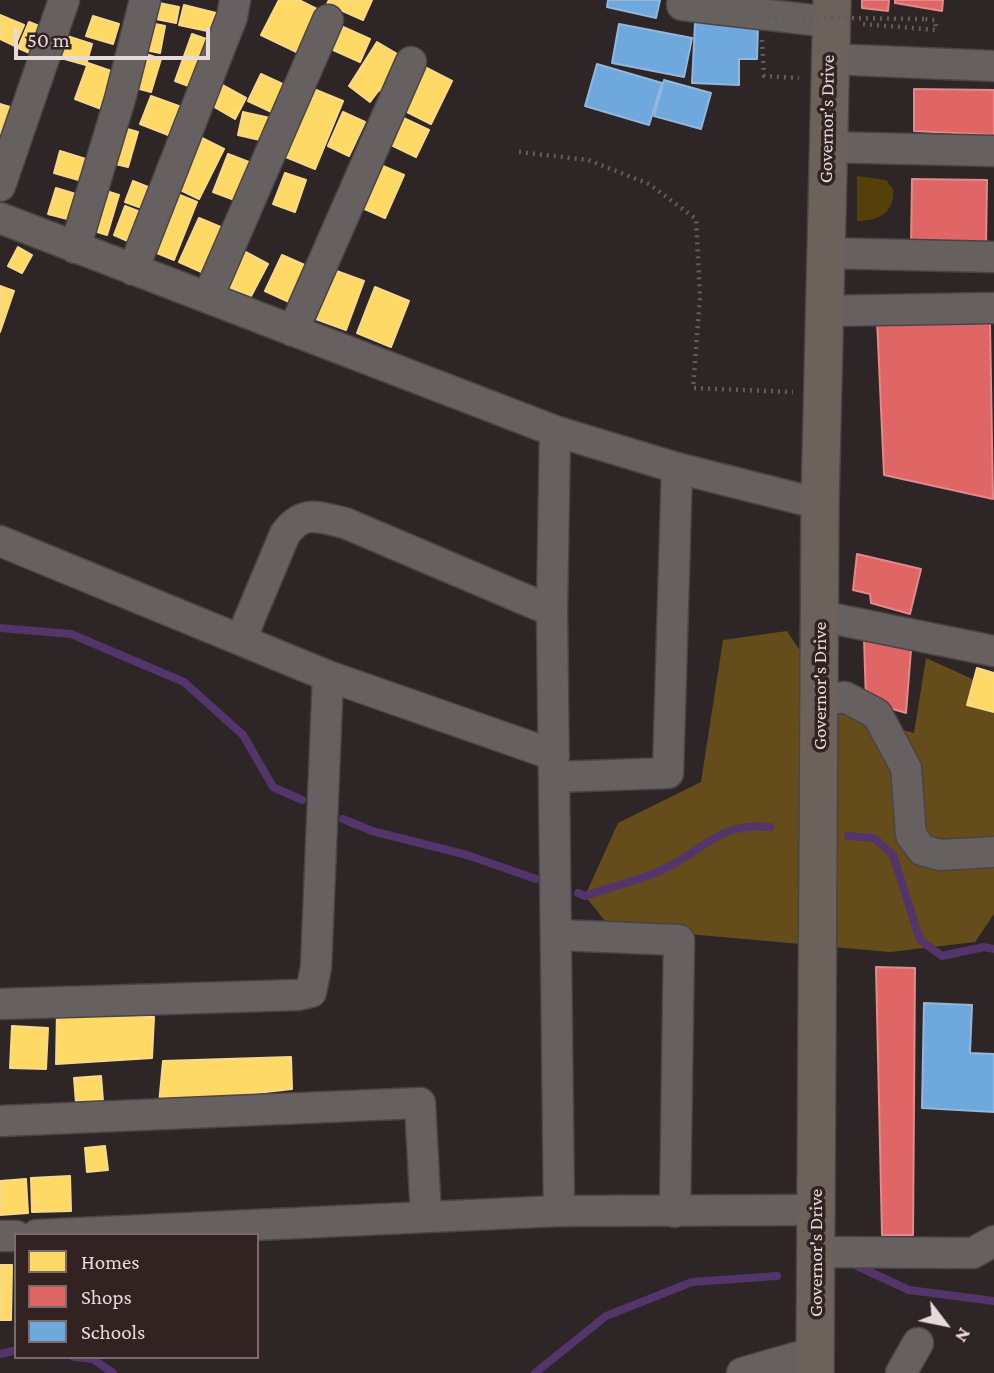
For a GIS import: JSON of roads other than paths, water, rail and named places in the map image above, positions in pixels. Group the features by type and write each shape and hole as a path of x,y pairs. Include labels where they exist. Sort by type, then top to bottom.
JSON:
{"main road":[{"name":"Governor's Drive","path":"815,1363 820,504 831,11"}],"street":[{"path":"0,186 64,0"},
{"path":"75,248 120,99 145,0"},
{"path":"133,270 232,17 235,0"},
{"path":"682,5 831,11"},
{"path":"208,298 328,20"},
{"path":"293,331 411,62"},
{"path":"828,69 994,66"},
{"path":"827,147 994,151"},
{"path":"0,218 555,431 677,468 820,504"},
{"path":"824,253 994,257"},
{"path":"824,311 994,308"},
{"path":"555,431 552,611 558,935 559,1212"},
{"path":"0,541 554,766 668,773 677,468"},
{"path":"241,639 285,534 295,521 310,516 345,523 552,611"},
{"path":"820,616 994,652"},
{"path":"0,1004 285,996 311,992 316,967 328,676"},
{"path":"820,700 845,697 877,714 906,768 911,835 922,850 940,855 977,850 994,852"},
{"path":"558,935 679,940 675,1212"},
{"path":"0,1121 420,1103 426,1216"},
{"path":"119,1233 426,1216 817,1210"},
{"path":"816,1252 973,1253 994,1241"},
{"path":"901,1373 918,1343"},
{"path":"742,1373 815,1363"}],"waterway":[{"path":"0,628 71,634 184,682 243,735 273,787 302,800"},
{"path":"343,819 372,831 467,855 536,879"},
{"path":"578,893 585,896 653,874 724,833 752,827 770,827"},
{"path":"848,836 874,838 893,855 920,940 942,956 984,947 994,949"},
{"path":"857,1266 909,1290 994,1301"},
{"path":"535,1373 606,1316 692,1282 777,1276"},
{"path":"0,1354 14,1350"},
{"path":"93,1359 113,1373"}]}
